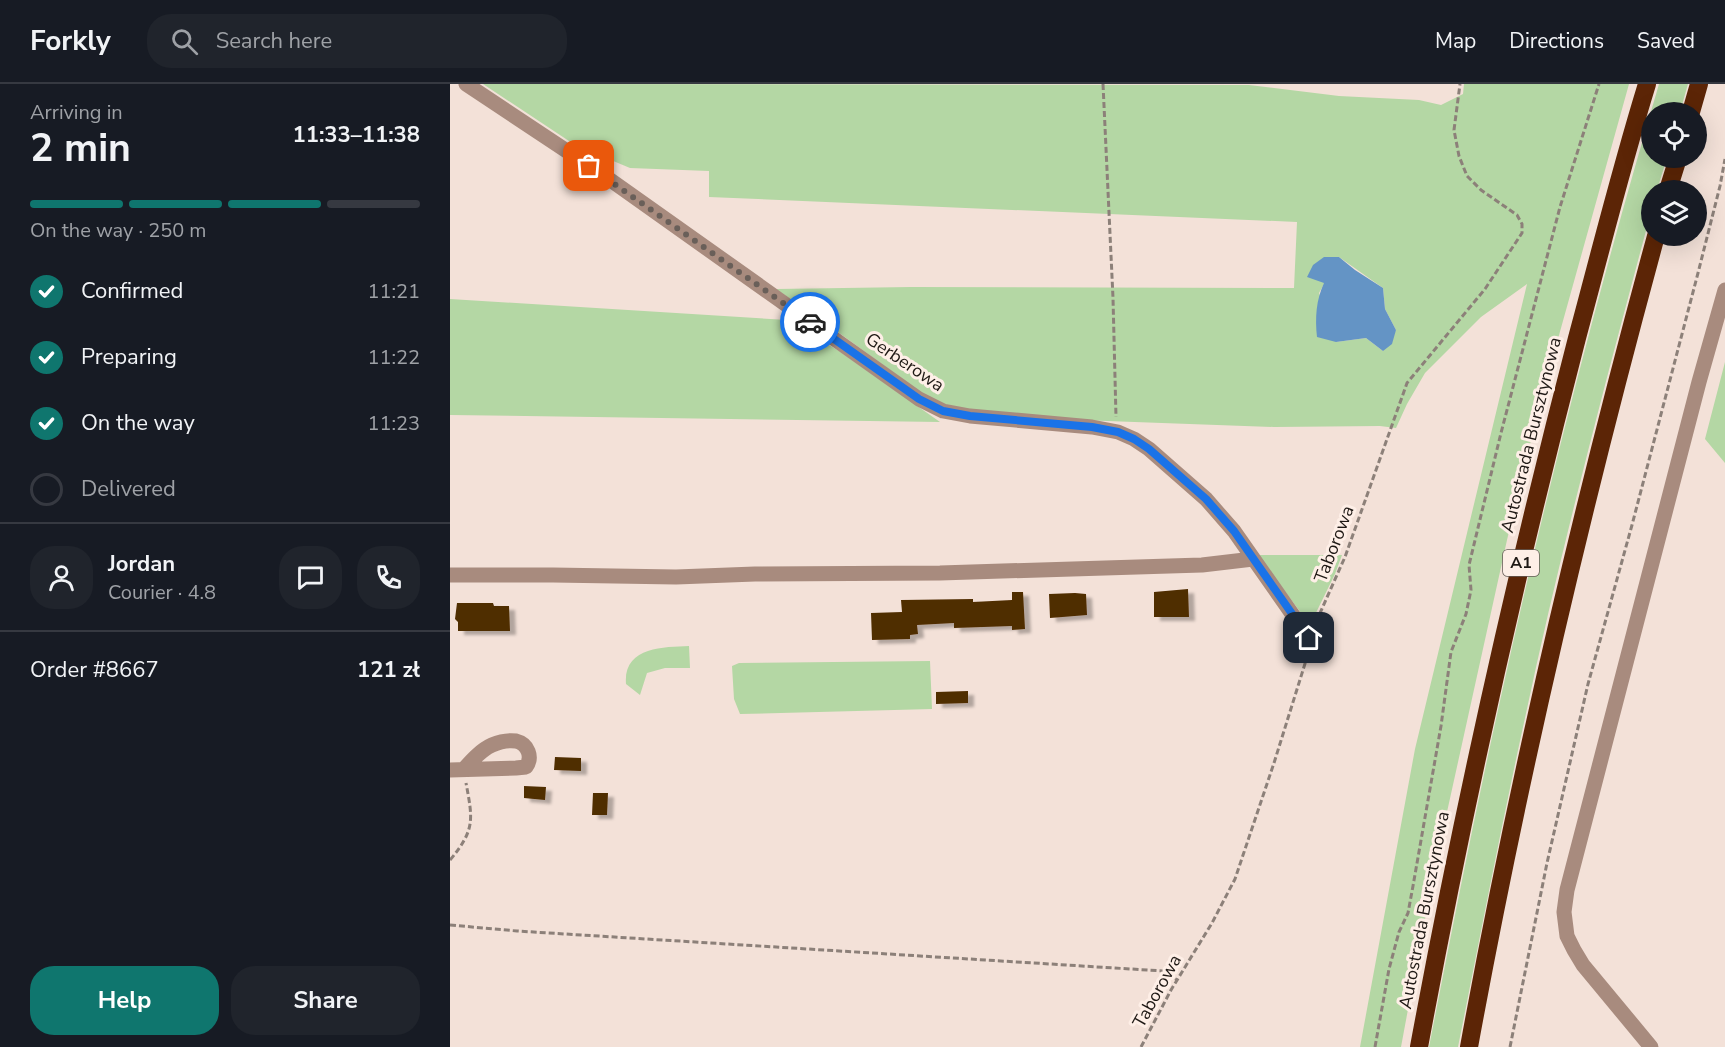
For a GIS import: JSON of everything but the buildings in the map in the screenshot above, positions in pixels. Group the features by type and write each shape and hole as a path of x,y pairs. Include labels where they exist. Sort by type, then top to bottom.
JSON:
{"highway":[{"name":"Autostrada Bursztynowa","path":"1419,1047 1473,772 1535,501 1605,232 1647,84"},
{"path":"1694,102 1699,84"},
{"path":"1469,1047 1513,822 1544,684 1625,349 1653,246"}],"street":[{"name":"Gerberowa","path":"466,84 609,179 919,399 943,411 970,416 1092,427 1114,431 1134,439 1149,449 1206,499 1234,531 1309,638"},
{"path":"1650,1047 1583,965 1567,936 1564,912 1567,890 1699,382 1725,291"},
{"path":"450,575 676,577 754,574 928,574 1202,565 1253,559"}],"path":[{"path":"1103,84 1113,298 1114,431"},
{"name":"Taborowa","path":"1141,1047 1235,879 1310,646 1309,638 1345,557 1407,383 1485,289 1522,233 1522,224 1517,215 1481,190 1467,176 1459,156 1454,130 1460,84"},
{"path":"1375,1047 1389,969 1399,932 1408,913 1440,736 1451,652 1466,614 1471,590 1469,565 1560,207 1599,84"},
{"path":"1510,1047 1588,684 1695,284 1725,159"},
{"path":"450,860 468,834 472,819 457,769"},
{"path":"450,925 1163,971 1177,980"}],"green space":[{"path":"483,84 1249,85 1339,96 1419,100 1441,105 1463,94 1464,84 1629,84 1539,407 1507,540 1447,812 1401,1047 1360,1047 1415,749 1527,284 1481,317 1425,373 1396,428 1380,426 1274,427 1052,419 968,409 946,405 923,394 776,289 1294,288 1297,222 709,197 709,171 630,168 575,145","holes":["1339,257 1383,288 1385,309 1396,330 1383,351 1366,338 1336,342 1319,293"]},
{"path":"1659,84 1688,84 1683,102 1654,102"},
{"path":"1641,148 1641,168 1664,168 1660,180 1641,180 1642,246 1569,527 1539,654 1458,1047 1429,1047 1480,794 1516,631 1553,474"},
{"path":"450,299 787,320 839,351 940,422 450,415"},
{"path":"1725,362 1725,463 1705,439"},
{"path":"1258,555 1342,555 1310,625"},
{"path":"689,646 690,668 665,668 647,673 640,695 626,684 627,672 631,663 638,656 657,649"},
{"path":"930,661 932,709 740,714 734,699 732,666 739,663"}],"water":[{"path":"1324,257 1339,257 1383,288 1385,309 1396,330 1392,344 1383,351 1366,338 1336,342 1317,337 1317,309 1324,283 1307,277 1313,265"}],"way so far":[{"path":"589,166 810,322"}],"route":[{"path":"810,322 919,399 943,411 970,416 1092,427 1118,432 1134,439 1177,472 1206,499 1234,531 1309,638"}]}
